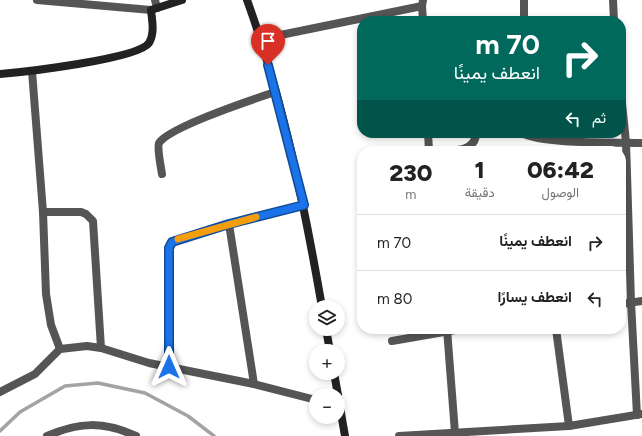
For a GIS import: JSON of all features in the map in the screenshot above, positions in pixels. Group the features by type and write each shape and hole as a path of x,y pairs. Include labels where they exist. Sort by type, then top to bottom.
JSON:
{"street":[{"path":"37,0 154,6 182,0"},
{"path":"247,0 261,39 304,205 321,300"},
{"path":"524,0 524,16"},
{"path":"613,0 614,16"},
{"path":"364,16 422,3 423,16"},
{"path":"0,74 32,71 111,58 142,49 148,44 151,38 153,30 154,6"},
{"path":"261,39 357,18"},
{"path":"32,71 43,212 46,294 51,325 60,349"},
{"path":"162,174 159,147 162,140 199,119 275,92"},
{"path":"537,138 550,140 642,143"},
{"path":"399,436 455,433 514,433 640,415 631,302 626,138"},
{"path":"169,367 169,248 176,240 229,224 304,205"},
{"path":"43,212 81,212 86,214 93,221 101,348"},
{"path":"229,224 254,384"},
{"path":"626,303 642,301"},
{"path":"392,341 427,334"},
{"path":"447,334 455,433"},
{"path":"557,334 569,426"},
{"path":"0,392 35,374 60,349 87,346 101,348 149,363 254,384 309,398"},
{"path":"48,436 67,428 92,424 105,425 121,429 136,436"},
{"path":"343,424 345,436"}],"waterway":[{"path":"0,431 20,412 65,386 98,383 145,393 188,416 214,436"}],"slow traffic":[{"path":"178,239 256,217"}],"route":[{"path":"169,367 169,248 172,242 229,224 304,205 268,65"}]}
